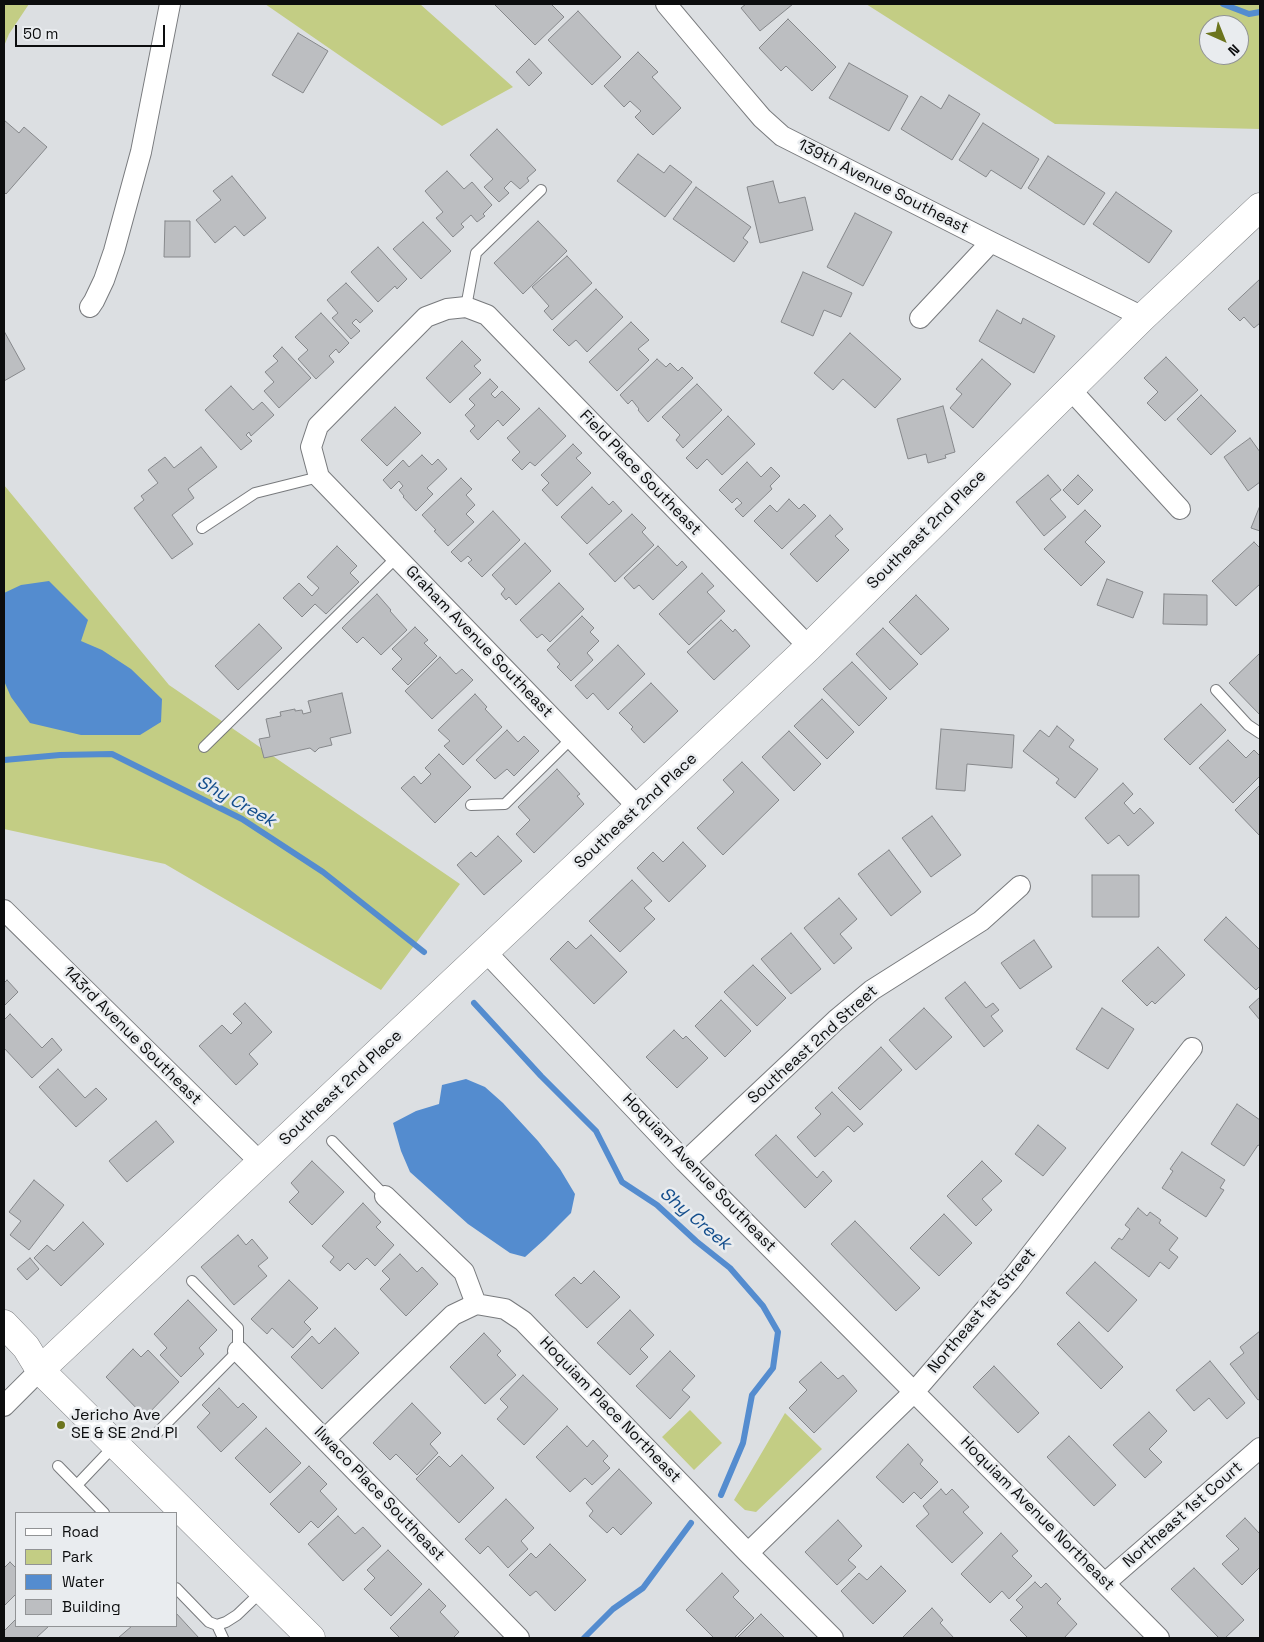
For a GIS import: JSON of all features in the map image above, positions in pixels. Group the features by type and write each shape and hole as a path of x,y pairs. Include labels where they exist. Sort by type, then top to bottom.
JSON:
{"street":[{"path":"90,307 104,280 114,251 141,152 170,4"},
{"name":"139th Avenue Southeast","path":"666,4 738,91 762,118 782,136 1143,317"},
{"name":"Southeast 2nd Place","path":"4,1406 34,1358 261,1163 486,952 809,647 1143,317 1260,208"},
{"path":"920,318 991,242"},
{"path":"319,477 311,447 318,426 426,317 447,310 466,307"},
{"name":"Field Place Southeast","path":"466,307 487,315 809,647"},
{"path":"1070,389 1180,509"},
{"name":"Graham Avenue Southeast","path":"319,477 639,808"},
{"name":"Southeast 2nd Street","path":"686,1162 836,1020 872,990 980,921 1020,886"},
{"name":"143rd Avenue Southeast","path":"4,910 261,1163"},
{"name":"Hoquiam Avenue Southeast","path":"486,952 686,1162 914,1392"},
{"name":"Northeast 1st Street","path":"748,1553 914,1392 1010,1281 1192,1048"},
{"path":"325,1439 453,1315 476,1304 464,1272 385,1196"},
{"name":"Hoquiam Place Northeast","path":"476,1304 505,1308 523,1321 833,1638"},
{"path":"4,1324 116,1445 311,1638"},
{"name":"Ilwaco Place Southeast","path":"238,1351 519,1638"},
{"name":"Hoquiam Avenue Northeast","path":"914,1392 1159,1638"},
{"name":"Northeast 1st Court","path":"1106,1583 1260,1448"}],"lane":[{"path":"466,307 476,253 541,190"},
{"path":"202,528 255,493 319,477"},
{"path":"204,747 396,557"},
{"path":"1216,690 1248,725 1260,733"},
{"path":"471,805 505,804 572,738"},
{"path":"332,1141 385,1196"},
{"path":"157,1433 238,1351 238,1328 192,1281"},
{"path":"77,1485 116,1445"},
{"path":"58,1466 103,1512"},
{"path":"178,1590 209,1622 217,1625 237,1615 262,1590"},
{"path":"217,1625 223,1638"}],"green space":[{"path":"4,4 29,4 9,34 4,46"},
{"path":"265,4 420,4 513,87 442,126"},
{"path":"866,4 1260,4 1260,129 1055,124"},
{"path":"4,485 169,685 460,884 381,990 165,864 4,829"},
{"path":"690,1410 722,1443 694,1470 662,1437"},
{"path":"785,1413 822,1449 756,1512 745,1510 734,1500"}],"water":[{"path":"49,581 88,620 81,641 102,650 131,669 162,699 161,722 140,735 81,735 30,723 11,697 4,681 4,593 21,585"},
{"path":"466,1079 485,1087 503,1103 538,1141 560,1169 575,1194 571,1213 525,1257 510,1253 468,1224 410,1172 401,1151 393,1123 416,1111 439,1104 442,1085"}],"building":[{"path":"494,4 551,4 564,17 535,45"},
{"path":"746,4 793,4 760,31 741,8"},
{"path":"578,11 621,57 592,85 548,40"},
{"path":"788,19 836,67 812,91 786,66 781,71 759,48"},
{"path":"298,33 328,51 303,93 272,75"},
{"path":"638,52 658,72 652,77 681,108 653,135 635,117 641,111 630,101 624,107 604,86"},
{"path":"529,59 542,73 529,86 516,72"},
{"path":"849,63 908,96 889,131 829,98"},
{"path":"949,95 980,114 952,160 901,129 921,96 941,109"},
{"path":"4,120 19,133 24,127 47,147 6,194 4,192"},
{"path":"983,123 1039,159 1021,189 991,170 986,177 959,160"},
{"path":"497,129 536,170 527,178 529,181 520,189 511,181 504,188 509,193 499,202 484,187 493,179 470,155"},
{"path":"638,154 664,173 670,165 692,182 665,217 617,181"},
{"path":"1048,156 1105,193 1084,225 1028,188"},
{"path":"447,171 464,189 472,182 492,205 483,214 485,216 477,222 471,215 461,224 464,227 453,237 436,218 443,212 425,191"},
{"path":"232,176 266,218 244,236 235,226 215,243 196,220 221,200 213,191"},
{"path":"773,181 779,203 805,197 813,230 760,243 747,187"},
{"path":"696,187 751,227 743,238 748,242 734,262 673,219"},
{"path":"1116,192 1172,231 1149,263 1093,224"},
{"path":"855,213 892,232 863,286 827,267"},
{"path":"165,221 190,221 190,257 164,257"},
{"path":"538,221 567,251 523,294 494,263"},
{"path":"423,222 451,251 421,279 393,249"},
{"path":"378,247 407,279 397,289 395,286 378,302 351,272"},
{"path":"567,256 592,283 552,320 544,311 549,306 532,287"},
{"path":"803,272 852,293 841,317 824,310 813,336 781,322"},
{"path":"1260,279 1260,323 1254,328 1244,317 1240,321 1228,309"},
{"path":"346,283 373,311 360,323 356,319 352,323 360,331 351,339 332,318 338,313 327,300"},
{"path":"596,289 623,317 587,352 576,340 569,346 553,330"},
{"path":"997,310 1021,324 1023,318 1055,336 1034,373 979,341"},
{"path":"321,313 349,343 339,353 336,349 329,356 334,362 316,379 298,359 308,350 295,337"},
{"path":"631,322 649,340 638,349 649,360 617,391 589,362"},
{"path":"4,331 25,369 4,381"},
{"path":"850,333 901,379 875,408 843,379 833,390 814,373"},
{"path":"462,341 481,360 474,366 481,373 450,403 426,378"},
{"path":"282,347 311,378 279,408 264,391 274,382 265,372 278,361 273,356"},
{"path":"1166,357 1198,390 1165,421 1147,403 1158,392 1144,378"},
{"path":"657,359 666,367 670,363 678,371 682,367 693,378 648,422 632,400 628,404 620,395"},
{"path":"982,359 1011,384 973,428 950,408 962,394 956,389"},
{"path":"490,379 498,387 491,394 495,398 502,391 520,409 503,426 498,420 478,440 470,431 475,426 465,415 475,405 469,399"},
{"path":"697,384 722,410 683,448 676,440 680,435 662,417"},
{"path":"231,386 253,410 262,402 274,415 251,436 249,432 246,435 252,441 241,450 205,410"},
{"path":"1201,395 1236,431 1211,455 1177,419"},
{"path":"943,406 955,452 945,455 946,458 928,463 926,454 908,459 897,419"},
{"path":"395,407 421,433 387,466 361,440"},
{"path":"539,408 566,436 535,466 530,462 522,470 512,460 520,452 507,438"},
{"path":"728,416 755,444 722,475 707,459 697,469 686,458"},
{"path":"1250,438 1260,452 1260,482 1248,491 1224,457"},
{"path":"573,444 582,453 576,458 591,473 557,506 542,490 549,483 541,475"},
{"path":"201,447 217,467 188,489 194,498 172,515 193,544 172,559 134,508 144,500 141,496 158,483 148,470 165,457 174,468"},
{"path":"422,455 432,465 438,459 447,469 427,488 433,494 416,511 399,490 403,486 399,481 391,489 383,480 403,460 409,467"},
{"path":"747,462 761,477 771,467 780,476 770,486 772,489 743,517 735,509 742,503 737,498 732,503 719,490"},
{"path":"1048,475 1061,490 1050,499 1066,517 1044,536 1016,502"},
{"path":"1078,475 1093,490 1078,505 1063,490"},
{"path":"461,478 472,489 466,495 475,505 466,514 474,522 448,546 422,515"},
{"path":"592,487 609,505 613,501 622,511 587,544 561,517"},
{"path":"789,499 799,509 804,504 816,516 782,549 754,521 770,505 777,512"},
{"path":"1260,508 1260,531 1251,528"},
{"path":"1085,510 1101,526 1085,542 1105,562 1081,586 1044,549"},
{"path":"493,511 520,540 482,577 468,563 472,560 468,556 461,562 451,552"},
{"path":"632,514 646,528 642,532 654,545 615,582 589,554"},
{"path":"830,515 843,529 835,536 849,550 817,582 790,554"},
{"path":"1254,542 1260,548 1260,584 1236,606 1212,581"},
{"path":"525,543 551,571 516,605 509,597 506,600 501,594 505,589 492,575"},
{"path":"337,546 357,566 350,573 359,582 326,614 315,604 302,617 283,598 299,583 312,596 319,588 307,577"},
{"path":"658,546 677,566 682,561 687,567 653,600 639,585 634,589 624,578"},
{"path":"702,573 714,586 707,592 725,611 689,645 659,614"},
{"path":"1107,579 1143,592 1133,618 1097,605"},
{"path":"559,583 584,609 550,642 542,634 537,638 520,620"},
{"path":"377,594 407,630 381,655 363,637 357,643 342,628"},
{"path":"1164,594 1207,595 1207,625 1163,624"},
{"path":"916,595 949,629 921,655 889,622"},
{"path":"582,616 594,628 590,632 599,641 587,653 593,660 571,681 557,667 560,664 547,650"},
{"path":"721,620 733,632 735,629 750,646 714,680 687,652"},
{"path":"259,624 282,648 238,690 215,666"},
{"path":"415,627 428,640 424,643 437,656 408,685 392,669 402,659 392,649"},
{"path":"883,628 918,664 890,690 856,654"},
{"path":"618,645 645,674 608,710 593,693 587,699 575,686"},
{"path":"1260,653 1260,715 1229,683"},
{"path":"440,657 456,674 462,669 473,680 432,719 405,691"},
{"path":"852,662 887,698 859,726 823,689"},
{"path":"651,683 678,711 644,743 631,729 633,727 619,713"},
{"path":"342,693 351,733 330,738 332,745 319,748 315,752 310,748 264,758 259,739 270,737 266,719 281,716 280,712 295,709 295,711 302,710 303,714 311,712 308,701"},
{"path":"475,694 487,707 485,709 502,727 463,765 444,746 450,741 438,730"},
{"path":"822,699 854,732 827,759 794,726"},
{"path":"1201,704 1226,730 1190,765 1164,739"},
{"path":"1057,726 1074,740 1069,747 1098,769 1075,798 1056,783 1059,779 1023,751 1040,730 1049,737"},
{"path":"941,729 1014,735 1012,768 967,764 965,791 936,789"},
{"path":"507,730 518,742 524,736 539,751 514,776 507,769 495,779 476,760"},
{"path":"789,731 821,764 794,791 762,757"},
{"path":"1228,740 1246,758 1254,750 1260,756 1260,776 1233,803 1199,768"},
{"path":"439,754 471,787 435,823 401,788 414,776 421,784 431,774 425,768"},
{"path":"742,762 779,800 723,855 697,828 734,792 723,780"},
{"path":"557,769 580,794 577,796 584,804 534,853 516,834 530,820 518,807"},
{"path":"1123,783 1133,794 1124,803 1134,814 1140,808 1154,823 1128,846 1119,835 1108,844 1085,818"},
{"path":"1260,785 1260,836 1235,810"},
{"path":"932,816 961,855 931,877 902,838"},
{"path":"498,836 522,861 484,895 457,865 471,852 476,857"},
{"path":"683,842 706,866 669,902 637,868 653,852 663,862"},
{"path":"889,850 921,892 891,916 858,874"},
{"path":"1092,875 1139,875 1139,917 1092,917"},
{"path":"632,880 652,901 644,908 655,919 620,952 589,921"},
{"path":"839,898 857,919 840,934 852,948 834,964 804,928"},
{"path":"1226,917 1260,950 1260,986 1256,990 1204,940"},
{"path":"791,933 821,969 791,994 761,959"},
{"path":"591,935 627,972 594,1004 550,959 568,941 576,949"},
{"path":"1034,940 1052,967 1020,989 1001,963"},
{"path":"1158,947 1185,975 1155,1004 1152,1001 1147,1006 1122,981"},
{"path":"753,965 786,998 757,1026 724,992"},
{"path":"7,980 18,992 4,1006 4,983"},
{"path":"965,982 986,1008 993,1003 999,1010 991,1016 1003,1031 984,1047 945,998"},
{"path":"1260,997 1260,1020 1249,1007"},
{"path":"721,1000 751,1031 725,1057 695,1026"},
{"path":"245,1003 272,1032 249,1054 258,1064 236,1085 199,1046 222,1025 231,1034 242,1023 233,1014"},
{"path":"924,1008 952,1037 916,1070 889,1040"},
{"path":"1102,1008 1134,1029 1108,1069 1076,1049"},
{"path":"10,1014 42,1048 52,1038 62,1050 32,1078 4,1048 4,1020"},
{"path":"674,1030 683,1039 686,1036 708,1058 677,1088 646,1057"},
{"path":"881,1047 902,1070 860,1110 838,1088"},
{"path":"58,1069 85,1098 96,1088 107,1099 76,1127 39,1087"},
{"path":"832,1092 863,1124 854,1132 848,1126 815,1157 797,1137 821,1114 815,1108"},
{"path":"1237,1104 1260,1120 1260,1146 1258,1145 1244,1166 1211,1144"},
{"path":"156,1121 174,1142 127,1182 109,1161"},
{"path":"1038,1125 1066,1148 1043,1176 1015,1154"},
{"path":"776,1135 817,1178 823,1171 832,1181 805,1208 755,1155"},
{"path":"1182,1152 1225,1180 1220,1188 1224,1190 1206,1217 1162,1188 1173,1171 1170,1169"},
{"path":"312,1161 344,1192 312,1225 289,1202 299,1192 291,1183"},
{"path":"982,1161 1002,1181 982,1199 992,1210 976,1226 947,1196"},
{"path":"34,1180 64,1205 29,1250 10,1235 21,1221 9,1212"},
{"path":"363,1203 381,1222 376,1227 394,1245 375,1266 367,1258 355,1270 348,1263 340,1271 330,1262 334,1257 322,1246"},
{"path":"1138,1208 1147,1216 1150,1212 1161,1220 1159,1223 1178,1238 1169,1250 1178,1257 1169,1269 1160,1262 1149,1277 1111,1248 1119,1238 1122,1240 1130,1229 1125,1225"},
{"path":"944,1214 972,1243 939,1276 910,1248"},
{"path":"855,1221 920,1288 896,1311 831,1244"},
{"path":"83,1222 104,1244 61,1286 34,1258 47,1245 54,1251"},
{"path":"238,1235 246,1245 252,1239 268,1258 258,1266 267,1276 234,1305 201,1267"},
{"path":"400,1254 417,1272 422,1267 438,1284 406,1316 380,1289 390,1279 382,1271"},
{"path":"30,1258 39,1269 27,1280 17,1269"},
{"path":"1095,1262 1137,1300 1108,1332 1066,1293"},
{"path":"594,1271 620,1297 587,1328 555,1295 574,1277 581,1284"},
{"path":"289,1280 318,1308 304,1322 311,1329 293,1348 272,1328 267,1334 251,1319"},
{"path":"188,1300 217,1330 199,1348 204,1354 181,1377 160,1355 167,1348 154,1334"},
{"path":"630,1310 654,1335 640,1349 648,1357 630,1375 597,1343"},
{"path":"1079,1322 1123,1367 1101,1389 1057,1344"},
{"path":"335,1328 359,1353 322,1389 291,1357 312,1336 319,1344"},
{"path":"1260,1331 1260,1399 1258,1400 1230,1364 1244,1353 1240,1347"},
{"path":"484,1333 501,1351 497,1355 516,1375 485,1404 450,1367"},
{"path":"133,1349 141,1357 148,1350 179,1382 145,1417 106,1377"},
{"path":"670,1351 695,1376 682,1390 690,1397 670,1419 636,1386"},
{"path":"1210,1361 1245,1403 1227,1419 1209,1398 1194,1411 1176,1390"},
{"path":"821,1362 838,1379 843,1375 857,1391 814,1433 789,1408 807,1390 799,1382"},
{"path":"994,1366 1039,1413 1018,1433 973,1387"},
{"path":"523,1375 558,1409 524,1445 497,1419 508,1407 500,1399"},
{"path":"219,1388 238,1408 243,1403 257,1417 221,1452 197,1427 210,1413 202,1405"},
{"path":"412,1403 441,1433 430,1444 438,1453 417,1475 396,1454 390,1460 373,1443"},
{"path":"1149,1412 1167,1431 1149,1449 1162,1462 1145,1478 1113,1445"},
{"path":"567,1426 587,1447 593,1440 608,1456 603,1461 610,1468 592,1485 585,1478 570,1492 536,1457"},
{"path":"266,1428 301,1463 270,1493 235,1458"},
{"path":"1069,1436 1116,1485 1094,1506 1047,1457"},
{"path":"908,1444 923,1460 920,1464 938,1482 921,1499 914,1492 903,1503 876,1477"},
{"path":"462,1455 494,1488 459,1523 416,1479 439,1456 450,1467"},
{"path":"309,1466 327,1484 320,1491 337,1509 318,1528 311,1521 299,1533 270,1504"},
{"path":"619,1469 652,1503 621,1535 613,1527 607,1533 589,1516 593,1511 586,1503"},
{"path":"941,1489 946,1495 952,1489 969,1507 963,1512 983,1533 952,1563 916,1526 929,1514 923,1506"},
{"path":"506,1499 534,1528 521,1541 528,1549 508,1568 488,1546 480,1554 465,1539"},
{"path":"338,1516 355,1534 363,1527 381,1546 343,1581 308,1544"},
{"path":"1245,1518 1260,1534 1260,1567 1242,1585 1222,1564 1239,1549 1226,1536"},
{"path":"838,1520 862,1546 848,1560 856,1567 837,1585 805,1552"},
{"path":"1001,1533 1018,1551 1012,1556 1032,1576 1009,1599 1002,1591 990,1603 961,1574"},
{"path":"550,1544 586,1580 555,1611 536,1591 530,1596 509,1575 531,1553 536,1558"},
{"path":"388,1550 422,1584 391,1616 364,1589 375,1578 367,1570"},
{"path":"10,1562 15,1567 15,1595 4,1606 4,1568"},
{"path":"881,1566 906,1591 873,1624 841,1591 859,1573 867,1580"},
{"path":"1194,1568 1244,1620 1225,1638 1219,1638 1171,1589"},
{"path":"722,1573 739,1591 733,1597 754,1618 734,1638 714,1638 686,1610"},
{"path":"1035,1582 1041,1588 1046,1583 1061,1599 1057,1603 1077,1624 1064,1638 1028,1638 1010,1620 1023,1607 1016,1600"},
{"path":"429,1589 446,1606 440,1612 459,1632 453,1638 400,1638 390,1628"},
{"path":"932,1608 943,1620 940,1623 954,1638 902,1638"},
{"path":"761,1614 785,1638 737,1638"},
{"path":"178,1615 199,1638 118,1638 131,1627 178,1627"},
{"path":"15,1620 15,1627 48,1627 36,1638 4,1638 4,1631"}],"waterway":[{"path":"1223,4 1249,14 1260,12"},
{"name":"Shy Creek","path":"4,760 60,755 112,754 242,819 323,872 424,952"},
{"name":"Shy Creek","path":"474,1003 541,1076 596,1131 622,1182 657,1205 696,1241 730,1268 763,1306 778,1332 773,1368 752,1395 743,1443 721,1495"},
{"name":"Shy Creek","path":"584,1638 613,1609 643,1588 691,1523"}],"place":[{"name":"Jericho Ave SE & SE 2nd Pl","path":"61,1425"}]}
